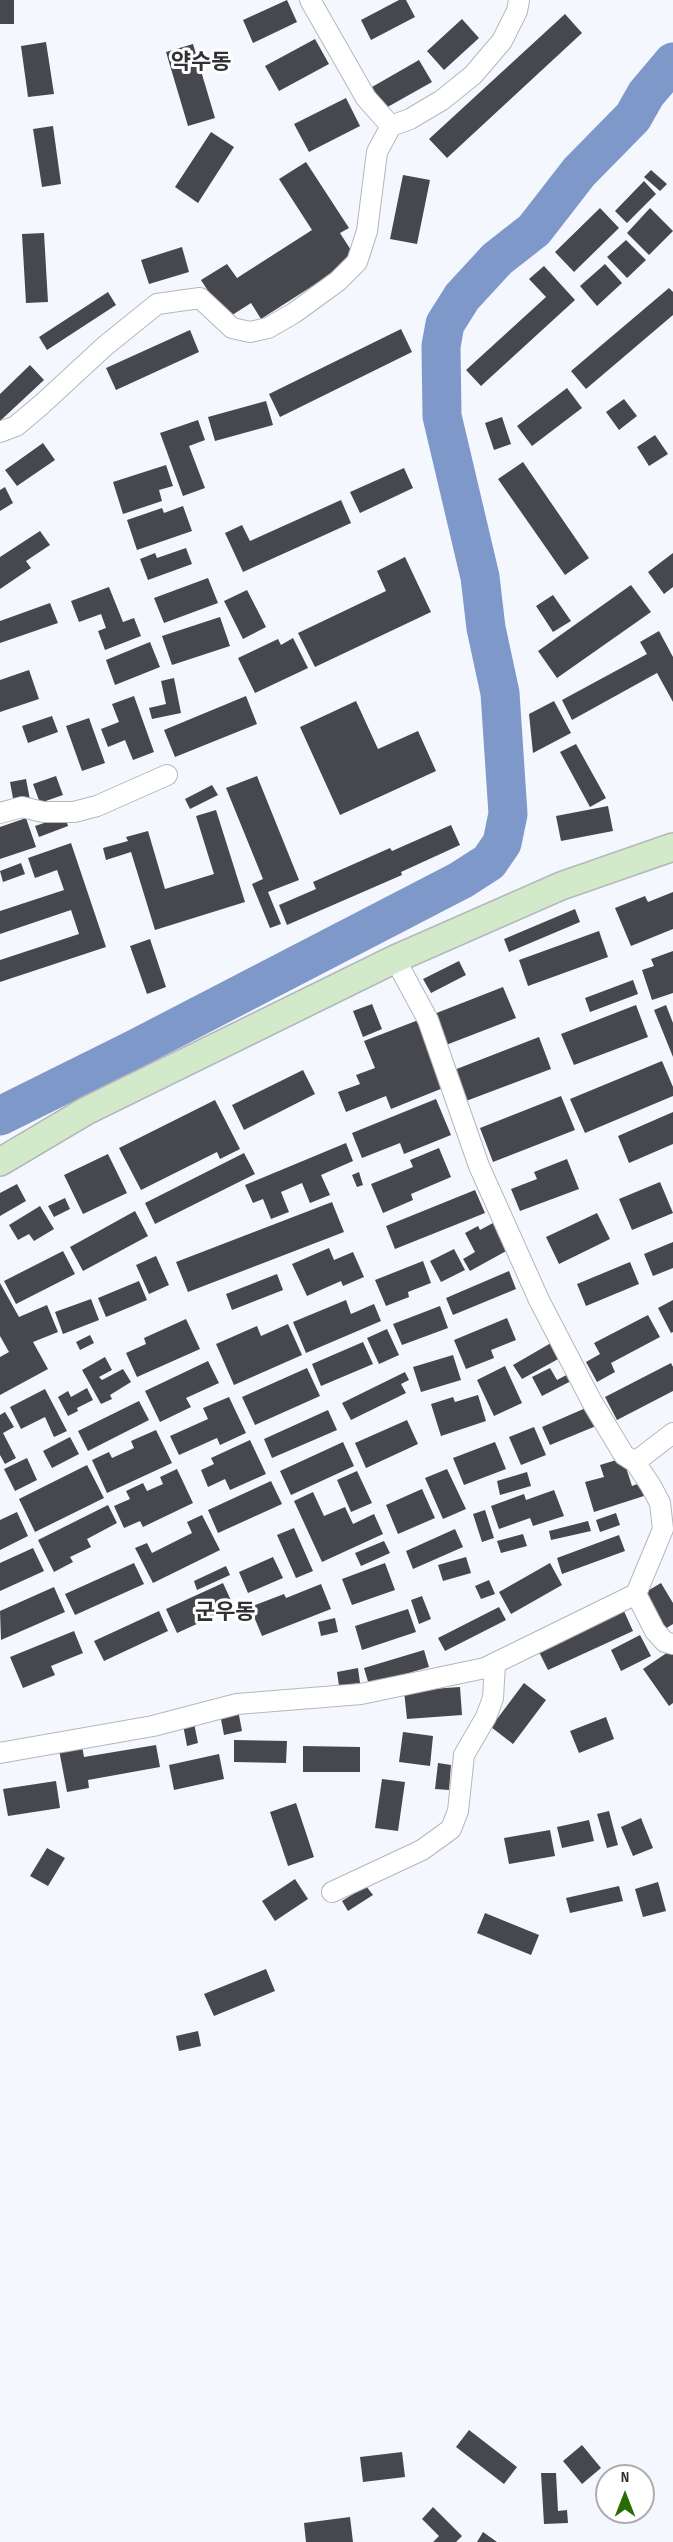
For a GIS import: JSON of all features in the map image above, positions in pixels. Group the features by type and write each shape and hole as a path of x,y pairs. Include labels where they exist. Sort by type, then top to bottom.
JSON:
{"street":[{"path":"310,0 366,98 391,126"},
{"path":"0,432 16,426 105,346 157,304 200,298 232,328 250,332 268,328 317,298 357,262 367,231 377,152 391,126 410,119 442,100 473,75 502,41 517,11 519,0"},
{"path":"0,813 22,807 43,812 74,812 97,806 167,775"},
{"path":"0,1162 86,1111 395,959 561,885 673,847"},
{"path":"0,1753 153,1726 237,1704 361,1694 485,1668 636,1594 663,1529 660,1503 634,1462 624,1455 592,1402 539,1300 479,1166 428,1020 395,959"},
{"path":"634,1462 673,1433"},
{"path":"636,1594 655,1632 665,1642 673,1644"},
{"path":"332,1892 422,1850 451,1829 458,1811 462,1790 464,1755 486,1717 493,1698 495,1664"}],"building":[{"path":"0,0 14,0 14,24 0,24"},
{"path":"287,0 297,22 253,43 243,20"},
{"path":"399,0 406,0 415,17 371,40 361,20"},
{"path":"565,14 582,33 447,158 429,139"},
{"path":"462,19 479,38 444,70 427,51"},
{"path":"315,39 329,64 279,91 265,66"},
{"path":"46,42 54,94 28,97 21,46"},
{"path":"193,44 215,118 188,126 166,52"},
{"path":"419,60 432,82 384,109 372,87"},
{"path":"346,98 360,126 309,152 294,124"},
{"path":"53,126 61,184 42,187 33,129"},
{"path":"211,132 234,147 198,203 175,187"},
{"path":"306,162 349,228 340,233 356,258 261,319 251,303 226,319 201,280 227,264 237,278 312,230 279,179"},
{"path":"651,170 667,184 660,191 644,177"},
{"path":"403,175 430,180 417,244 390,239"},
{"path":"644,181 656,194 627,223 615,211"},
{"path":"600,208 619,228 574,272 555,252"},
{"path":"650,208 673,231 649,255 627,233"},
{"path":"44,233 48,302 26,303 22,234"},
{"path":"626,240 646,260 627,278 607,257"},
{"path":"182,247 189,272 149,284 141,260"},
{"path":"605,264 622,283 597,306 580,286"},
{"path":"544,266 575,300 481,386 466,370 546,297 529,279"},
{"path":"669,288 673,292 673,315 586,389 571,371"},
{"path":"108,292 116,305 47,350 39,337"},
{"path":"401,329 412,352 280,417 269,394"},
{"path":"190,330 199,352 116,390 106,368"},
{"path":"30,365 44,380 0,421 0,394"},
{"path":"567,388 582,408 532,446 517,426"},
{"path":"624,399 637,416 619,430 606,412"},
{"path":"266,401 273,425 215,441 208,417"},
{"path":"502,417 511,444 494,450 485,423"},
{"path":"198,420 205,440 189,446 205,488 183,496 160,433"},
{"path":"655,435 668,454 649,466 637,447"},
{"path":"43,443 55,460 17,486 5,470"},
{"path":"523,462 589,558 565,575 498,479"},
{"path":"166,465 173,486 159,490 162,501 123,514 113,482"},
{"path":"404,468 413,488 360,513 350,492"},
{"path":"5,487 13,503 0,511 0,490"},
{"path":"341,500 351,523 243,572 225,533 242,525 250,541"},
{"path":"183,506 192,531 137,550 127,520 162,508 164,513"},
{"path":"40,531 50,545 26,561 31,568 0,589 0,557"},
{"path":"186,548 192,564 148,580 140,559 155,553 157,558"},
{"path":"673,553 673,587 664,594 648,572"},
{"path":"405,557 431,612 315,667 298,633 386,591 377,571"},
{"path":"208,578 218,603 164,623 154,598"},
{"path":"631,585 651,612 557,678 538,651"},
{"path":"109,587 123,622 134,618 141,636 105,650 98,631 106,628 101,614 79,622 71,601"},
{"path":"247,590 266,627 243,639 224,601"},
{"path":"553,595 571,621 553,632 536,606"},
{"path":"50,603 58,623 0,643 0,621"},
{"path":"220,617 230,646 172,665 162,636"},
{"path":"659,631 673,657 673,702 657,673 572,720 562,700 647,654 640,642"},
{"path":"293,638 308,668 255,693 238,658 278,639 281,645"},
{"path":"150,642 160,667 115,685 106,660"},
{"path":"29,670 39,699 0,712 0,680"},
{"path":"174,678 181,713 152,719 149,708 166,704 161,681"},
{"path":"134,696 154,752 133,760 125,740 108,747 101,729 119,722 112,704"},
{"path":"246,696 257,724 175,757 164,730"},
{"path":"356,701 378,749 418,731 436,771 340,815 300,727"},
{"path":"554,701 571,733 533,753 529,714"},
{"path":"52,716 58,732 28,743 22,726"},
{"path":"89,718 105,763 82,771 66,726"},
{"path":"576,744 606,798 590,807 560,752"},
{"path":"56,776 63,795 40,803 33,784"},
{"path":"257,776 299,880 268,892 281,924 270,928 252,884 263,879 226,788"},
{"path":"26,779 30,800 14,804 10,782"},
{"path":"212,785 218,795 190,809 185,799"},
{"path":"608,806 613,831 561,841 556,816"},
{"path":"216,810 245,902 155,930 131,852 106,860 103,848 128,841 126,837 148,831 165,889 214,874 196,816"},
{"path":"65,816 68,826 39,837 35,826"},
{"path":"26,818 36,847 0,859 0,827"},
{"path":"451,825 460,845 401,872 402,875 287,925 279,905 316,889 313,882 390,848 392,851"},
{"path":"71,843 106,947 0,982 0,960 79,934 71,910 0,934 0,911 64,890 57,870 35,878 28,858"},
{"path":"21,863 25,874 3,882 0,871"},
{"path":"673,892 673,929 631,946 615,908 645,896 648,902"},
{"path":"575,909 580,922 509,952 504,939"},
{"path":"599,931 608,957 528,986 519,960"},
{"path":"150,939 166,987 147,994 130,946"},
{"path":"673,951 673,993 652,1000 642,970 654,966 651,959"},
{"path":"459,961 466,975 431,993 423,979"},
{"path":"633,980 638,994 590,1012 585,998"},
{"path":"503,987 516,1018 446,1045 434,1014"},
{"path":"372,1004 382,1029 363,1037 353,1011"},
{"path":"636,1005 648,1037 574,1065 561,1034"},
{"path":"666,1005 673,1023 673,1057 654,1010"},
{"path":"421,1019 448,1086 391,1109 386,1096 346,1112 338,1092 360,1084 356,1075 375,1068 364,1041"},
{"path":"539,1037 551,1069 466,1101 454,1070"},
{"path":"662,1061 673,1087 673,1096 585,1133 570,1099"},
{"path":"303,1070 315,1094 244,1130 232,1105"},
{"path":"561,1096 575,1130 493,1162 480,1128"},
{"path":"436,1099 451,1135 404,1154 400,1143 362,1158 352,1133"},
{"path":"215,1100 240,1149 220,1159 217,1152 141,1190 119,1148"},
{"path":"673,1112 673,1144 629,1163 618,1136"},
{"path":"346,1143 353,1161 321,1175 330,1195 310,1203 302,1183 281,1192 289,1212 271,1219 263,1199 253,1203 245,1185"},
{"path":"439,1148 451,1177 411,1194 413,1200 383,1213 371,1184 413,1167 410,1160"},
{"path":"244,1153 255,1174 155,1224 145,1203"},
{"path":"108,1154 127,1193 83,1214 64,1175"},
{"path":"567,1159 579,1189 520,1211 511,1189 537,1179 534,1172"},
{"path":"359,1172 363,1185 357,1187 352,1175"},
{"path":"660,1182 673,1213 632,1230 619,1199"},
{"path":"17,1184 26,1201 0,1216 0,1193"},
{"path":"475,1190 485,1213 395,1249 386,1226"},
{"path":"65,1198 70,1209 54,1217 48,1206"},
{"path":"332,1202 344,1232 188,1292 176,1262"},
{"path":"40,1206 54,1229 34,1241 29,1234 18,1240 9,1225"},
{"path":"135,1211 148,1236 83,1271 70,1247"},
{"path":"597,1213 610,1239 559,1264 546,1237"},
{"path":"493,1223 508,1250 470,1271 463,1259 475,1252 465,1233 478,1226 480,1230"},
{"path":"673,1242 673,1268 653,1276 644,1254"},
{"path":"329,1248 334,1260 353,1252 364,1277 343,1286 341,1281 307,1296 292,1264"},
{"path":"454,1249 465,1270 441,1282 430,1261"},
{"path":"63,1251 75,1274 16,1304 4,1281"},
{"path":"156,1256 169,1285 149,1294 136,1265"},
{"path":"423,1261 431,1283 408,1292 409,1297 386,1306 375,1280"},
{"path":"630,1262 639,1284 586,1306 577,1284"},
{"path":"509,1271 516,1289 453,1315 446,1298"},
{"path":"277,1274 283,1290 232,1310 226,1294"},
{"path":"139,1281 147,1300 106,1317 98,1298"},
{"path":"0,1283 19,1317 47,1305 58,1332 33,1342 48,1369 0,1395 0,1357 9,1352 0,1336"},
{"path":"91,1299 99,1320 63,1334 55,1312"},
{"path":"346,1300 351,1314 374,1304 381,1321 306,1353 293,1322"},
{"path":"673,1300 673,1332 671,1333 658,1308"},
{"path":"440,1306 448,1328 402,1345 393,1324"},
{"path":"648,1315 660,1337 611,1363 615,1372 597,1382 586,1362 600,1354 594,1343"},
{"path":"507,1318 516,1340 491,1350 494,1358 466,1369 454,1340"},
{"path":"186,1319 200,1349 137,1377 126,1353 146,1344 144,1338"},
{"path":"288,1324 302,1355 234,1385 216,1344 257,1326 261,1336"},
{"path":"387,1329 399,1355 379,1364 367,1338"},
{"path":"90,1335 94,1343 80,1350 76,1342"},
{"path":"363,1342 373,1364 321,1386 312,1364"},
{"path":"551,1343 560,1358 522,1379 513,1365"},
{"path":"453,1355 461,1380 421,1392 413,1367"},
{"path":"105,1357 112,1370 99,1377 102,1380 123,1369 131,1382 110,1395 112,1399 101,1404 82,1370"},
{"path":"208,1361 219,1383 186,1398 191,1407 160,1422 145,1391"},
{"path":"671,1363 673,1391 617,1420 605,1397"},
{"path":"505,1366 522,1403 494,1416 477,1380"},
{"path":"307,1368 320,1396 255,1425 242,1397"},
{"path":"550,1368 557,1380 572,1372 575,1379 542,1396 532,1377"},
{"path":"405,1372 409,1380 401,1384 406,1393 351,1420 342,1403"},
{"path":"87,1388 93,1400 77,1408 78,1411 68,1416 58,1397 68,1391 71,1397"},
{"path":"45,1389 67,1431 54,1437 45,1417 21,1429 10,1407"},
{"path":"478,1395 486,1421 441,1436 431,1404 453,1397 455,1402"},
{"path":"229,1397 246,1433 220,1445 217,1438 179,1455 170,1436 208,1419 203,1408"},
{"path":"139,1401 149,1420 88,1451 78,1431"},
{"path":"588,1407 596,1426 550,1445 542,1427"},
{"path":"328,1410 337,1430 272,1458 264,1439"},
{"path":"5,1412 14,1427 3,1433 16,1458 5,1464 0,1455 0,1415"},
{"path":"407,1420 418,1444 366,1468 355,1443"},
{"path":"534,1427 546,1455 521,1465 509,1437"},
{"path":"156,1430 172,1463 107,1493 92,1460 109,1452 112,1458 134,1448 131,1441"},
{"path":"70,1437 79,1454 52,1468 43,1451"},
{"path":"250,1440 266,1474 230,1490 225,1479 208,1487 201,1470 214,1464 211,1458"},
{"path":"343,1442 354,1466 291,1495 280,1471"},
{"path":"495,1442 506,1469 464,1485 453,1458"},
{"path":"27,1458 37,1480 15,1491 4,1469"},
{"path":"623,1458 632,1486 640,1483 644,1496 594,1512 585,1482 604,1477 600,1465"},
{"path":"87,1465 104,1498 35,1532 19,1499"},
{"path":"177,1469 193,1503 143,1527 140,1521 124,1528 114,1506 130,1499 126,1491 143,1483 147,1491 163,1484 160,1477"},
{"path":"447,1469 466,1509 443,1519 425,1478"},
{"path":"357,1471 372,1503 351,1512 337,1480"},
{"path":"527,1472 531,1486 500,1495 497,1481"},
{"path":"271,1481 282,1504 218,1533 208,1510"},
{"path":"422,1489 435,1518 398,1534 386,1505"},
{"path":"554,1490 564,1516 533,1526 530,1518 499,1529 491,1506 524,1494 526,1500"},
{"path":"313,1492 324,1516 345,1507 353,1524 374,1514 383,1534 322,1562 294,1501"},
{"path":"108,1505 117,1523 87,1539 91,1547 70,1557 73,1562 54,1572 38,1540"},
{"path":"485,1510 494,1538 482,1542 473,1514"},
{"path":"17,1512 28,1536 0,1550 0,1520"},
{"path":"616,1513 620,1525 600,1532 596,1520"},
{"path":"202,1515 220,1550 153,1583 135,1548 147,1543 152,1553 192,1533 187,1522"},
{"path":"588,1521 591,1531 551,1540 549,1531"},
{"path":"294,1528 313,1571 296,1578 277,1535"},
{"path":"455,1529 463,1547 413,1569 406,1551"},
{"path":"523,1534 527,1546 501,1553 497,1541"},
{"path":"619,1535 625,1551 562,1574 557,1558"},
{"path":"384,1541 390,1553 361,1566 355,1553"},
{"path":"33,1548 44,1571 0,1591 0,1563"},
{"path":"273,1557 283,1578 248,1593 239,1572"},
{"path":"466,1557 471,1573 443,1581 438,1565"},
{"path":"134,1563 144,1584 75,1615 65,1594"},
{"path":"385,1563 395,1590 352,1605 342,1579"},
{"path":"550,1563 562,1585 511,1614 499,1592"},
{"path":"226,1566 230,1575 197,1590 194,1581"},
{"path":"489,1580 495,1594 481,1599 475,1586"},
{"path":"223,1583 234,1607 177,1633 166,1609"},
{"path":"661,1583 673,1603 673,1624 665,1629 644,1593"},
{"path":"321,1584 331,1609 262,1636 250,1607 284,1594 286,1598"},
{"path":"54,1587 65,1612 1,1640 0,1611"},
{"path":"422,1596 431,1619 419,1624 411,1600"},
{"path":"499,1607 506,1620 445,1651 438,1638"},
{"path":"408,1609 416,1632 362,1650 355,1626"},
{"path":"623,1609 633,1631 548,1670 537,1648"},
{"path":"159,1611 168,1631 104,1661 94,1641"},
{"path":"335,1618 338,1632 321,1636 318,1622"},
{"path":"74,1631 83,1653 51,1666 55,1675 23,1688 10,1657"},
{"path":"640,1635 651,1656 621,1671 611,1650"},
{"path":"424,1650 429,1667 369,1685 364,1668"},
{"path":"671,1650 673,1654 673,1703 669,1706 643,1669"},
{"path":"358,1668 360,1683 339,1686 337,1672"},
{"path":"524,1683 546,1700 513,1744 491,1727"},
{"path":"460,1687 462,1715 407,1719 404,1691"},
{"path":"238,1710 242,1731 224,1735 220,1714"},
{"path":"606,1717 614,1739 579,1753 570,1731"},
{"path":"194,1723 198,1743 187,1746 183,1725"},
{"path":"403,1732 433,1736 430,1766 399,1762"},
{"path":"234,1740 287,1741 286,1763 234,1762"},
{"path":"156,1745 160,1767 88,1780 89,1788 67,1792 59,1750 82,1746 84,1757"},
{"path":"303,1746 360,1747 360,1772 303,1772"},
{"path":"219,1754 224,1779 174,1790 169,1765"},
{"path":"438,1763 451,1765 449,1790 435,1789"},
{"path":"382,1779 405,1782 398,1831 375,1828"},
{"path":"56,1781 60,1808 8,1816 3,1789"},
{"path":"296,1803 314,1857 288,1866 270,1812"},
{"path":"609,1811 618,1845 607,1848 597,1814"},
{"path":"641,1818 653,1848 633,1856 621,1827"},
{"path":"589,1820 594,1841 562,1848 557,1827"},
{"path":"550,1830 555,1856 509,1864 504,1838"},
{"path":"47,1848 65,1858 48,1886 30,1876"},
{"path":"295,1879 308,1899 275,1921 262,1901"},
{"path":"658,1882 666,1911 643,1917 635,1889"},
{"path":"366,1886 373,1895 348,1911 342,1901"},
{"path":"619,1886 623,1901 570,1913 566,1898"},
{"path":"485,1913 539,1935 531,1955 477,1933"},
{"path":"266,1969 275,1991 214,2016 204,1994"},
{"path":"198,2031 201,2046 179,2051 176,2036"},
{"path":"469,2430 517,2467 504,2484 456,2447"},
{"path":"582,2445 598,2464 595,2464 595,2473 582,2484 563,2461"},
{"path":"402,2452 405,2477 363,2482 360,2457"},
{"path":"541,2473 556,2473 558,2511 567,2510 568,2523 544,2524"},
{"path":"433,2507 462,2536 456,2542 433,2542 439,2536 422,2519"},
{"path":"350,2517 353,2542 306,2542 304,2523"},
{"path":"483,2532 497,2542 477,2542"}],"waterway":[{"path":"0,1116 135,1049 461,880 489,862 502,843 508,814 500,693 486,628 480,577 442,416 441,346 445,324 462,297 497,259 534,230 579,172 633,117 646,94 673,62"}],"district":[{"name":"약수동","path":"201,63"},
{"name":"군우동","path":"225,1613"}]}
